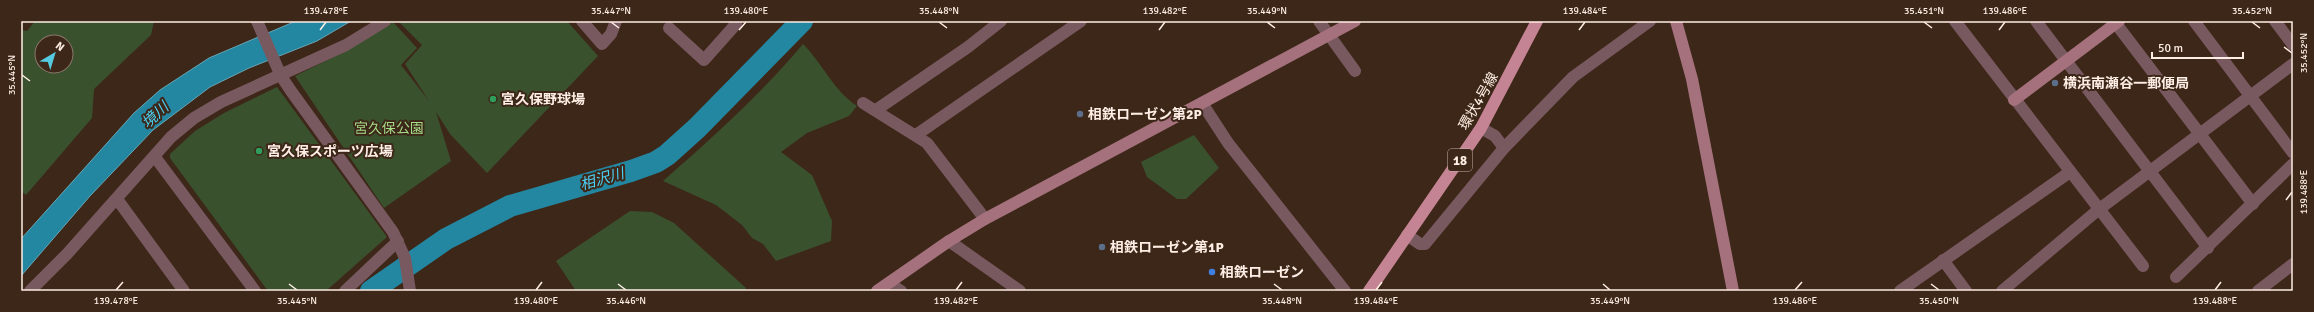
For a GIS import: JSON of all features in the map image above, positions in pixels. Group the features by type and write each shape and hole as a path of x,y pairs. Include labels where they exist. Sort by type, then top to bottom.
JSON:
{"main road":[{"name":"環状4号線","path":"1369,291 1455,168 1481,128 1537,21"}],"street":[{"path":"30,291 117,199 171,137 194,118 221,102 280,73 346,45 385,21"},
{"path":"582,21 602,44 611,34 616,21"},
{"path":"668,28 704,60 736,24 734,21"},
{"path":"876,110 968,47 1001,21"},
{"path":"916,135 1081,21"},
{"path":"1319,21 1355,71"},
{"path":"877,291 949,241 986,218 1355,21"},
{"path":"1408,235 1420,244 1425,244 1504,148 1573,77 1650,21"},
{"path":"1676,21 1692,79 1733,291"},
{"path":"1955,21 2142,266"},
{"path":"2036,21 2208,248"},
{"path":"2194,21 2293,153"},
{"path":"2275,21 2293,45"},
{"path":"257,22 280,73 398,241 405,258 410,291"},
{"path":"2014,100 2116,22 2252,204"},
{"path":"2002,291 2098,210 2293,64"},
{"path":"863,103 928,143 986,218"},
{"path":"1202,103 1228,143 1345,291"},
{"path":"1481,128 1495,136 1504,148"},
{"path":"155,157 255,291"},
{"path":"2176,277 2208,248 2293,164"},
{"path":"1900,291 2070,172"},
{"path":"117,199 184,291"},
{"path":"345,291 398,241"},
{"path":"949,241 1020,291"},
{"path":"1943,260 1966,291"},
{"path":"2258,291 2293,264"},
{"path":"889,283 901,291"}],"green space":[{"path":"35,21 154,21 151,35 94,89 92,118 26,195 21,191 21,30 27,31"},
{"name":"宮久保公園","path":"398,21 567,21 598,56 487,173 450,134 436,112 451,161 384,208 295,76 344,52 393,22 417,48 401,65 429,101 405,64 422,45"},
{"path":"803,44 841,92 857,106 849,116 807,133 781,152 812,175 832,221 831,241 776,261 763,244 752,238 742,225 716,205 663,181 753,98"},
{"name":"宮久保スポーツ広場","path":"277,87 387,237 326,291 268,291 170,158 170,154 195,131 224,113"},
{"path":"1194,135 1219,168 1186,199 1177,199 1147,177 1141,162"},
{"path":"630,211 652,212 674,223 746,288 745,291 576,291 556,261"}],"water":[{"name":"境川","path":"296,21 351,21 317,41 249,68 210,87 153,130 90,196 21,276 21,239 134,113 160,90 209,58"}],"waterway":[{"name":"相沢川","path":"371,291 446,239 510,206 631,171 656,162 667,155 697,128 802,21"}],"place":[{"name":"横浜南瀬谷一郵便局","path":"2055,83"},
{"name":"宮久保野球場","path":"493,99"},
{"name":"相鉄ローゼン第2P","path":"1080,114"},
{"name":"宮久保スポーツ広場","path":"259,151"},
{"name":"相鉄ローゼン第1P","path":"1102,247"},
{"name":"相鉄ローゼン","path":"1212,272"}]}
